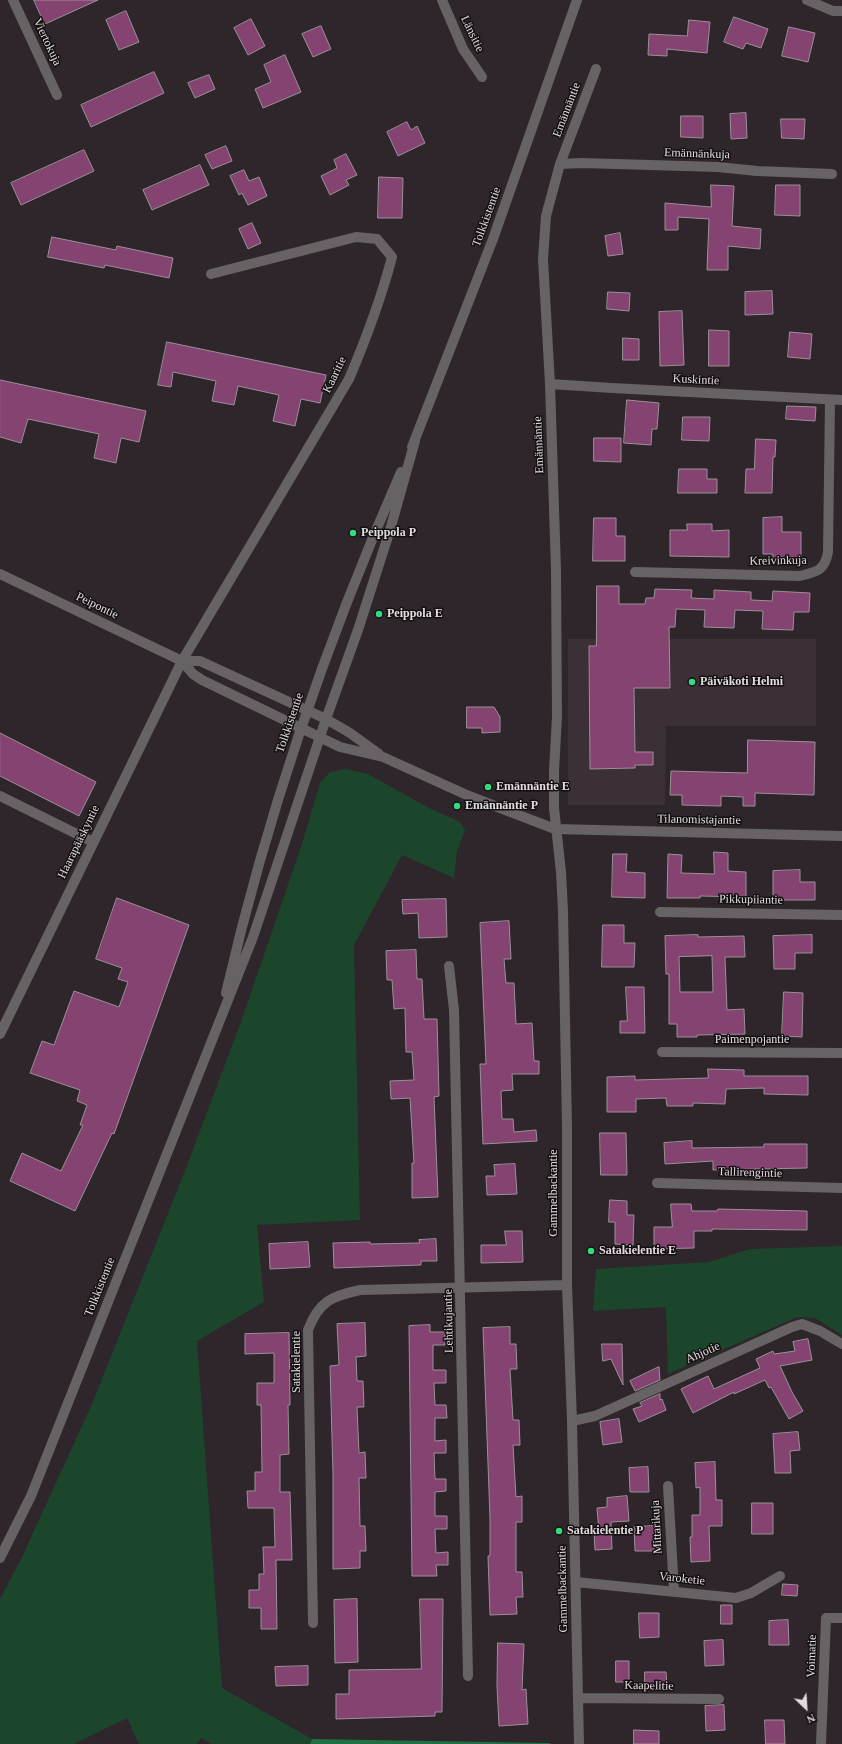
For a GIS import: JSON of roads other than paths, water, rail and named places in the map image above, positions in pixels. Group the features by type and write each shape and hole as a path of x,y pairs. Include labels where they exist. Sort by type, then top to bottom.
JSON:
{"street":[{"name":"Viertokuja","path":"13,0 57,95"},
{"name":"Länsitie","path":"442,0 463,49 482,77"},
{"name":"Tolkkistentie","path":"219,1023 243,920 263,850 307,710 377,526 415,441 493,239 577,0"},
{"path":"807,0 834,10 842,11"},
{"name":"Emännäntie","path":"555,829 554,771 557,717 556,570 550,384 543,259 544,238 546,216 560,164 596,69"},
{"name":"Emännänkuja","path":"560,164 582,163 718,167 757,171 832,174"},
{"name":"Kaaritie","path":"182,661 349,379 365,342 392,257 377,239 356,237 211,274"},
{"name":"Kuskintie","path":"550,384 842,400"},
{"name":"Kreivinkuja","path":"636,572 800,576 814,572 822,567 826,561 828,552 830,400"},
{"name":"Tolkkistentie","path":"0,1558 31,1496 253,937 326,718 358,630 390,530 415,441"},
{"name":"Peipontie","path":"0,574 182,661 193,674 202,680 301,728"},
{"name":"Peipontie","path":"182,661 200,661 307,710"},
{"name":"Haarapääskyntie","path":"0,1034 182,661"},
{"path":"307,710 326,718 350,732 383,757"},
{"path":"301,728 340,747 383,757 469,796 555,829"},
{"path":"0,796 93,842"},
{"name":"Tilanomistajantie","path":"555,829 842,836"},
{"name":"Gammelbackantie","path":"555,829 561,872 563,911 567,1127 567,1285 572,1421 579,1744"},
{"name":"Pikkupiiantie","path":"660,912 842,914"},
{"name":"Lehtikujantie","path":"449,966 454,1010 468,1676"},
{"name":"Paimenpojantie","path":"662,1052 842,1053"},
{"name":"Tallirengintie","path":"658,1183 842,1188"},
{"name":"Satakielentie","path":"313,1624 308,1330 314,1315 325,1303 339,1295 360,1290 567,1285"},
{"name":"Ahjotie","path":"572,1421 595,1416 792,1327 802,1324 820,1331 842,1344"},
{"name":"Mittarikuja","path":"668,1486 674,1591"},
{"name":"Varoketie","path":"576,1582 736,1598 751,1593 780,1576"},
{"name":"Voimatie","path":"821,1744 826,1618 842,1618"},
{"name":"Kaapelitie","path":"579,1698 720,1700"}],"place":[{"name":"Peippola P","path":"353,533"},
{"name":"Peippola E","path":"379,614"},
{"name":"Päiväkoti Helmi","path":"692,682"},
{"name":"Emännäntie E","path":"488,787"},
{"name":"Emännäntie P","path":"457,806"},
{"name":"Satakielentie E","path":"591,1251"},
{"name":"Satakielentie P","path":"559,1531"}]}
